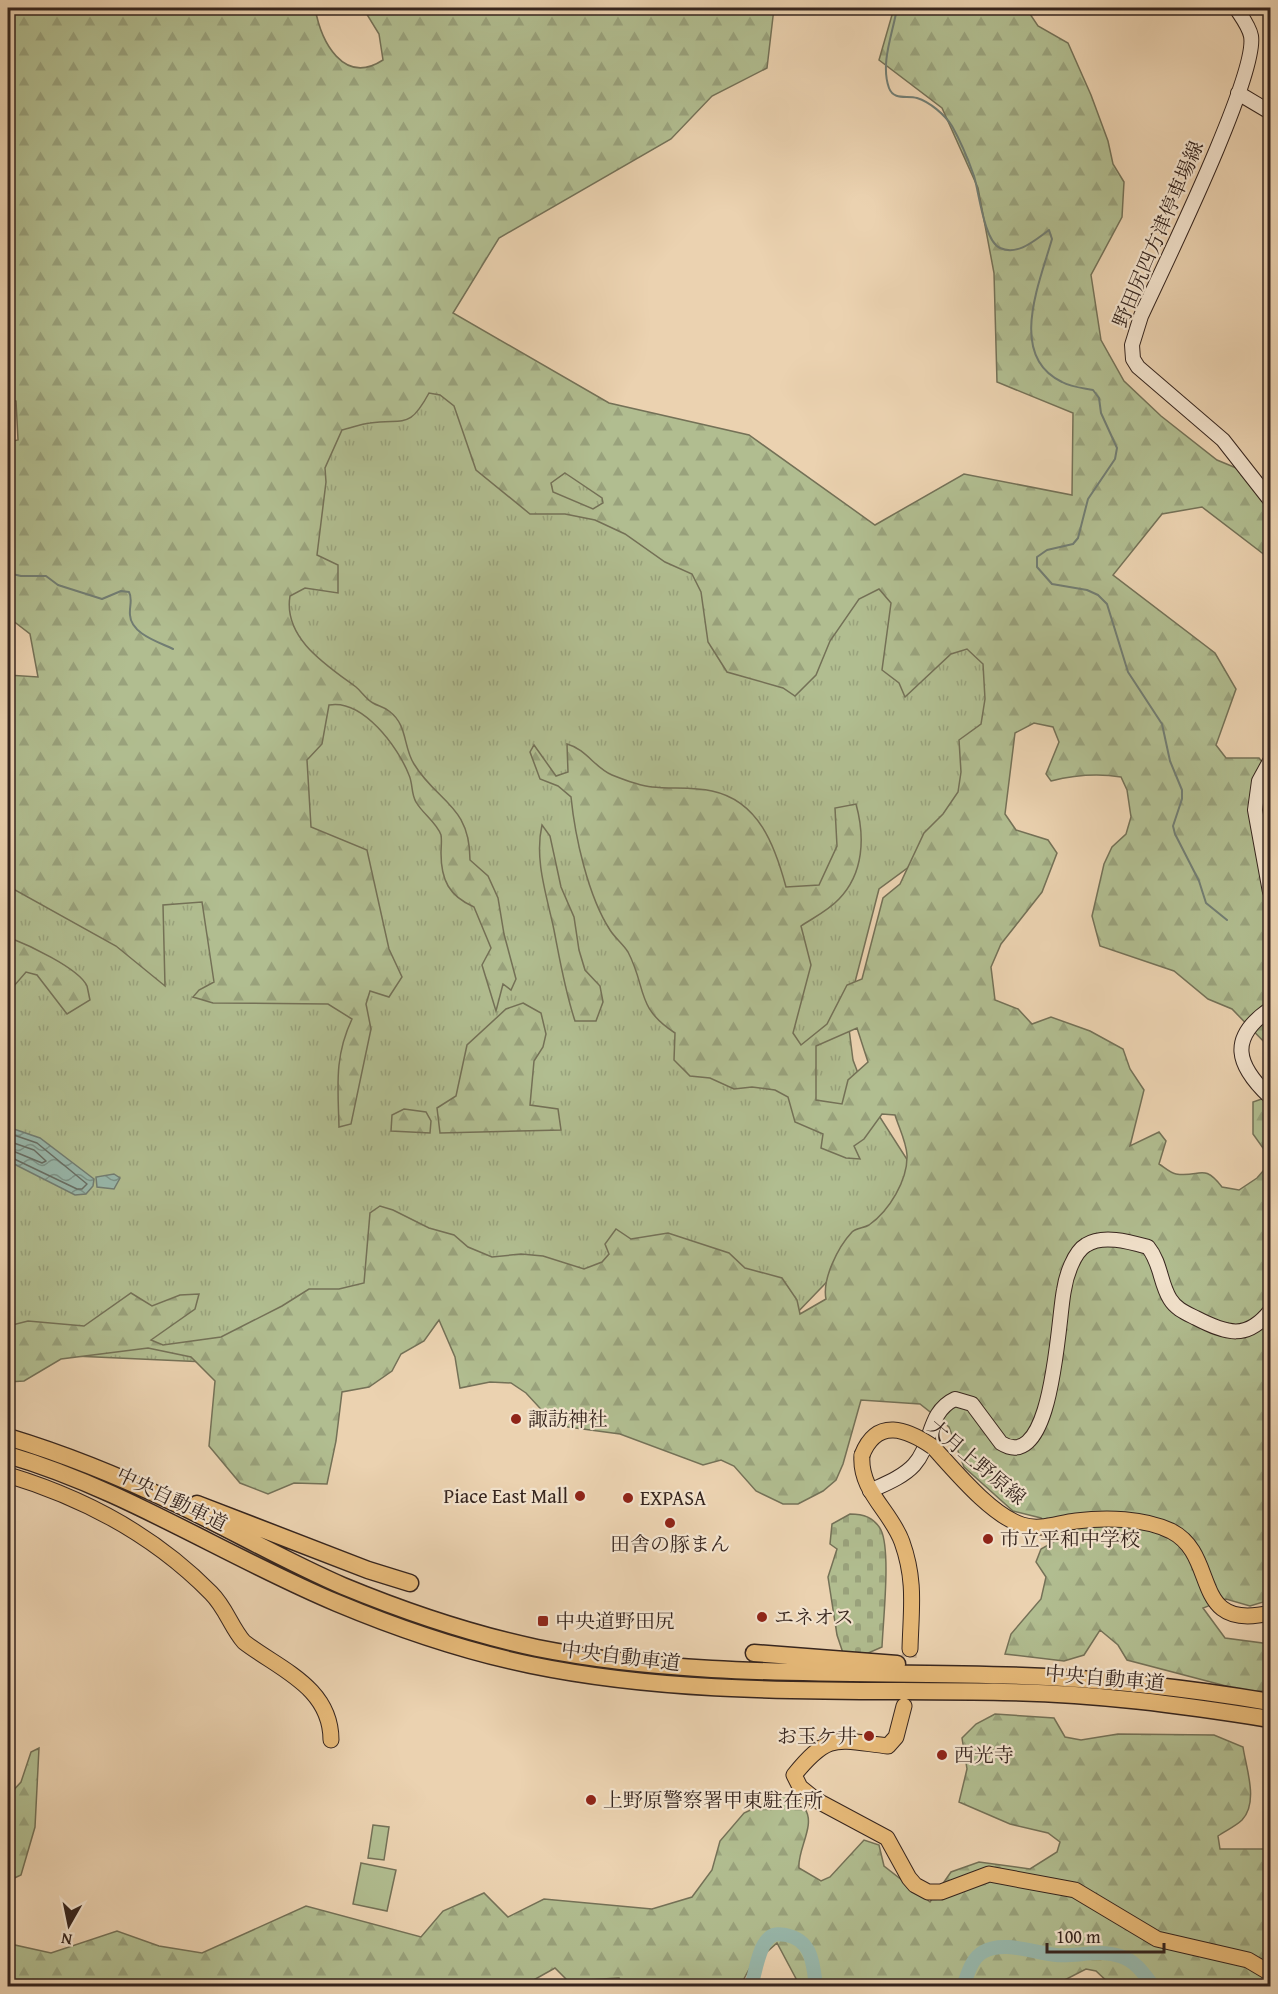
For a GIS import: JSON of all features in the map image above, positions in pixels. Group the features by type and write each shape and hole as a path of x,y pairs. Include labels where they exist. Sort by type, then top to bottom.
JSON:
{"highway":[{"name":"中央自動車道","path":"8,1437 83,1462 173,1502 342,1586 434,1620 534,1647 636,1664 721,1670 1078,1678 1157,1685 1270,1702"},
{"name":"中央自動車道","path":"8,1455 121,1497 336,1603 428,1637 530,1665 584,1675 688,1686 1077,1695 1208,1709 1270,1719"},
{"path":"83,1462 346,1562 410,1583"},
{"path":"754,1653 1031,1672 1078,1678"}],"main road":[{"name":"野田尻四方津停車場線","path":"1236,8 1251,37 1246,69 1238,93 1141,316 1134,334 1132,353 1133,359 1145,375 1223,440 1270,500"},
{"path":"1238,93 1270,112"},
{"path":"1270,761 1259,782 1255,810 1270,892"},
{"path":"1270,1009 1246,1030 1241,1052 1243,1064 1255,1082 1270,1097"},
{"path":"870,1491 893,1480 915,1465 938,1411 955,1399 972,1404 1001,1443 1007,1446 1024,1445 1036,1434 1047,1407 1064,1289 1080,1250 1086,1244 1101,1240 1148,1247 1161,1269 1168,1297 1176,1307 1215,1328 1233,1333 1246,1330 1258,1325 1270,1311"},
{"name":"大月上野原線","path":"910,1649 914,1598 907,1558 898,1530 870,1491 863,1475 862,1455 874,1436 890,1430 906,1431 933,1447 1009,1520 1036,1528 1095,1520 1142,1522 1164,1528 1188,1544 1196,1556 1206,1586 1221,1608 1240,1616 1270,1613"},
{"path":"8,1475 68,1496 114,1518 183,1567 212,1594 244,1642 313,1691 326,1716 331,1740"},
{"path":"904,1706 896,1737 888,1746 834,1741 823,1744 794,1775 800,1787 816,1800 887,1838 915,1885 928,1892 941,1892 989,1874 1075,1890 1157,1938 1230,1955 1266,1970"}],"green space":[{"path":"8,8 315,8 323,34 336,56 345,64 369,67 383,60 379,34 363,8 774,8 767,68 712,96 671,139 499,238 453,313 609,403 749,435 875,525 964,474 1072,495 1073,413 997,382 994,273 978,188 942,108 879,60 894,8 1026,8 1038,26 1068,43 1091,95 1108,141 1113,164 1124,182 1122,217 1091,275 1101,340 1124,381 1161,416 1217,460 1270,482 1270,559 1202,507 1162,514 1113,575 1215,653 1236,689 1216,745 1226,758 1259,758 1270,771 1270,1048 1232,1009 1208,999 1174,971 1100,946 1092,916 1104,864 1112,847 1126,834 1131,817 1127,790 1121,777 1086,775 1051,781 1046,774 1059,742 1053,727 1034,723 1015,733 1005,814 1016,830 1048,840 1057,853 1042,892 1001,944 991,967 995,1000 1018,1009 1032,1024 1051,1017 1090,1031 1123,1049 1130,1069 1144,1090 1130,1146 1159,1132 1166,1141 1159,1164 1169,1171 1184,1175 1205,1173 1216,1179 1222,1187 1239,1190 1257,1178 1270,1163 1270,1600 1250,1606 1226,1599 1203,1608 1225,1638 1270,1644 1270,1691 1245,1691 1127,1660 1118,1645 1100,1630 1084,1655 1064,1661 1005,1654 1011,1634 1041,1599 1046,1577 1036,1562 1041,1549 1059,1539 1041,1518 1013,1511 964,1467 949,1427 920,1404 861,1400 843,1464 836,1480 823,1491 798,1504 783,1504 756,1491 734,1466 721,1460 703,1465 620,1434 568,1427 549,1418 526,1393 511,1383 490,1382 460,1388 455,1357 439,1320 424,1341 401,1354 392,1371 369,1387 342,1392 336,1441 327,1484 294,1483 268,1494 240,1483 209,1446 215,1381 191,1357 148,1348 61,1359 24,1381 8,1382 8,1326 28,1321 84,1326 131,1293 152,1306 180,1295 199,1294 195,1309 151,1340 163,1345 221,1337 282,1306 309,1289 339,1289 364,1283 370,1213 380,1206 429,1228 454,1235 468,1247 492,1257 521,1254 543,1256 584,1269 602,1262 609,1254 605,1244 616,1229 631,1239 668,1233 729,1253 745,1268 782,1278 797,1300 800,1314 826,1299 826,1282 841,1246 852,1232 869,1225 884,1212 901,1184 907,1155 895,1115 882,1114 864,1139 854,1146 860,1159 846,1158 821,1148 823,1134 795,1122 788,1097 775,1090 752,1087 734,1089 710,1078 690,1076 674,1060 675,1033 653,1014 628,952 610,930 595,900 579,848 571,797 558,786 540,779 530,752 534,745 556,776 568,772 567,744 580,750 606,772 632,782 652,787 712,791 728,796 742,804 762,827 776,856 786,887 819,885 837,846 835,808 856,804 861,842 858,866 853,878 835,903 801,926 811,965 793,1033 801,1045 827,1024 847,985 862,979 883,898 900,884 924,833 943,814 958,792 961,772 959,740 981,724 985,699 983,664 967,649 951,654 905,697 899,683 882,670 891,603 879,589 859,599 830,641 816,675 795,696 783,688 727,672 708,642 701,592 692,574 665,562 625,534 595,520 565,514 530,514 476,470 454,406 440,395 429,393 416,413 405,420 367,424 342,430 325,468 326,482 317,555 338,565 338,593 305,588 290,596 293,625 309,649 320,660 395,717 402,729 414,764 458,815 469,842 470,860 488,876 498,898 504,934 516,979 511,990 503,984 496,1011 482,965 491,948 474,907 458,898 448,886 441,863 441,835 416,802 410,778 397,751 378,727 366,717 342,705 329,705 322,744 307,760 311,827 367,850 389,949 402,977 389,997 370,991 366,1004 371,1029 351,1124 339,1127 340,1059 342,1046 352,1019 328,1004 213,1003 193,997 199,990 214,982 202,902 163,905 165,986 116,946 15,890 8,876 8,675 38,677 30,634 8,617 8,442 18,440 16,401 8,399","holes":["565,473 602,498 603,503 593,509 553,492 551,483","857,1028 868,1062 848,1080 842,1104 816,1100 816,1046"]},
{"path":"402,362 986,604 989,808 879,889 847,1013 853,1060 867,1097 917,1175 895,1211 795,1315 510,1284 274,1365 8,1353 8,875 284,475"},
{"path":"542,825 550,836 561,887 574,917 579,950 585,970 600,986 603,1002 596,1021 575,1021 568,998 540,865"},
{"path":"8,937 51,957 74,972 87,986 90,1000 67,1014 37,975 26,972 14,986 8,984"},
{"path":"523,1003 541,1013 546,1034 543,1047 534,1061 530,1105 558,1109 561,1130 440,1133 437,1108 456,1096 467,1045 506,1009"},
{"path":"1270,1096 1270,1158 1253,1134 1253,1102"},
{"path":"404,1109 426,1112 431,1121 430,1133 391,1131 392,1115"},
{"path":"850,1514 864,1516 875,1522 881,1530 886,1553 882,1647 866,1654 843,1653 837,1635 828,1577 837,1549 830,1544 832,1524"},
{"path":"995,1714 1054,1718 1065,1737 1081,1740 1118,1734 1214,1735 1243,1747 1250,1785 1250,1804 1242,1820 1218,1836 1220,1849 1270,1849 1270,1986 1112,1986 1096,1971 1086,1969 1053,1986 800,1986 777,1943 751,1966 740,1986 624,1986 619,1978 568,1981 555,1968 523,1986 8,1986 8,1935 15,1945 51,1953 117,1931 159,1946 202,1953 306,1906 421,1937 443,1911 484,1893 508,1917 544,1899 652,1909 692,1897 712,1870 720,1841 744,1813 787,1793 805,1809 808,1815 799,1868 821,1881 830,1877 864,1840 879,1845 884,1866 930,1902 951,1872 979,1862 1030,1869 1057,1852 1060,1842 1048,1833 1010,1824 959,1802 967,1769 962,1738 976,1724"},
{"path":"39,1748 35,1827 21,1875 8,1881 8,1796 21,1782 31,1752"},
{"path":"373,1825 389,1827 384,1860 368,1858"},
{"path":"361,1863 396,1870 387,1911 353,1904"}],"water":[{"path":"8,1127 40,1138 94,1179 93,1186 86,1194 75,1195 8,1161"},
{"path":"114,1174 120,1178 114,1189 97,1187 96,1177"}],"waterway":[{"path":"897,8 888,48 886,68 889,88 894,95 917,98 932,106 952,126 972,170 986,226 994,244 1000,248 1013,250 1032,242 1049,230 1052,239 1035,296 1032,317 1032,337 1036,355 1045,370 1062,382 1093,390 1099,398 1101,413 1117,448 1115,459 1088,499 1078,538 1073,544 1047,550 1037,557 1037,567 1052,584 1087,590 1098,595 1107,604 1128,672 1162,724 1170,761 1182,790 1182,799 1173,826 1175,834 1199,881 1206,903 1227,920"},
{"path":"8,573 21,576 46,576 58,585 102,599 121,591 129,592 130,615 135,627 140,632 173,649"},
{"path":"751,1986 762,1948 770,1937 779,1934 795,1938 806,1947 812,1961 816,1986"},
{"path":"963,1986 970,1967 979,1955 1000,1947 1056,1955 1104,1953 1120,1956 1135,1965 1153,1986"}],"tunnel":[{"path":"904,1703 910,1649"}],"place":[{"name":"諏訪神社","path":"516,1419"},
{"name":"Piace East Mall","path":"580,1496"},
{"name":"EXPASA","path":"628,1498"},
{"name":"田舎の豚まん","path":"670,1523"},
{"name":"市立平和中学校","path":"988,1539"},
{"name":"エネオス","path":"762,1617"},
{"name":"中央道野田尻","path":"543,1621"},
{"name":"お玉ケ井","path":"869,1736"},
{"name":"西光寺","path":"942,1755"},
{"name":"上野原警察署甲東駐在所","path":"591,1800"}]}
